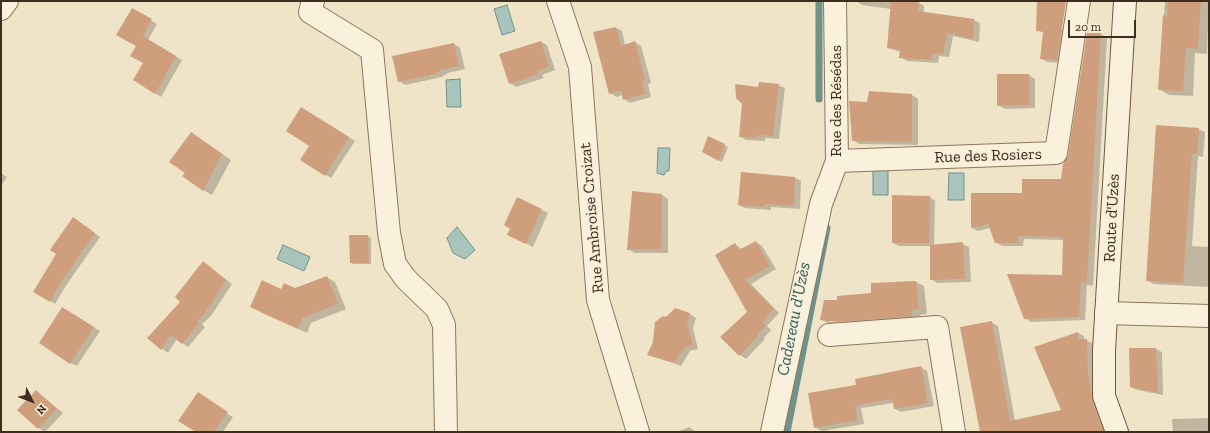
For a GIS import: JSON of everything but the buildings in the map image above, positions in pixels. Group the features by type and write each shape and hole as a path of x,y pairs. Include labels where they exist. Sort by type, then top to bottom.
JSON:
{"street":[{"path":"1,9 7,1"},
{"path":"313,1 310,12 372,50 389,233 395,264 406,279 437,309 444,325 446,432"},
{"name":"Rue Ambroise Croizat","path":"558,1 580,67 598,300 638,432"},
{"name":"Rue des Résédas","path":"772,432 821,204 838,161 835,1"},
{"name":"Rue des Rosiers","path":"838,161 1056,153 1079,1"},
{"name":"Route d'Uzès","path":"1117,432 1104,396 1106,313 1125,1"},
{"path":"1106,313 1209,316"},
{"path":"829,335 937,327 954,432"}],"water":[{"path":"507,5 515,31 502,35 494,9"},
{"path":"460,79 461,107 447,107 446,80"},
{"path":"658,148 670,148 669,171 666,171 664,175 657,173"},
{"path":"873,166 888,166 888,195 873,195"},
{"path":"949,173 964,173 964,200 948,200"},
{"path":"457,227 475,250 465,259 453,253 447,238"},
{"path":"283,245 310,257 304,271 277,259"}],"waterway":[{"name":"Cadereau d'Uzès","path":"819,1 819,99"},
{"name":"Cadereau d'Uzès","path":"787,432 827,228"}]}
